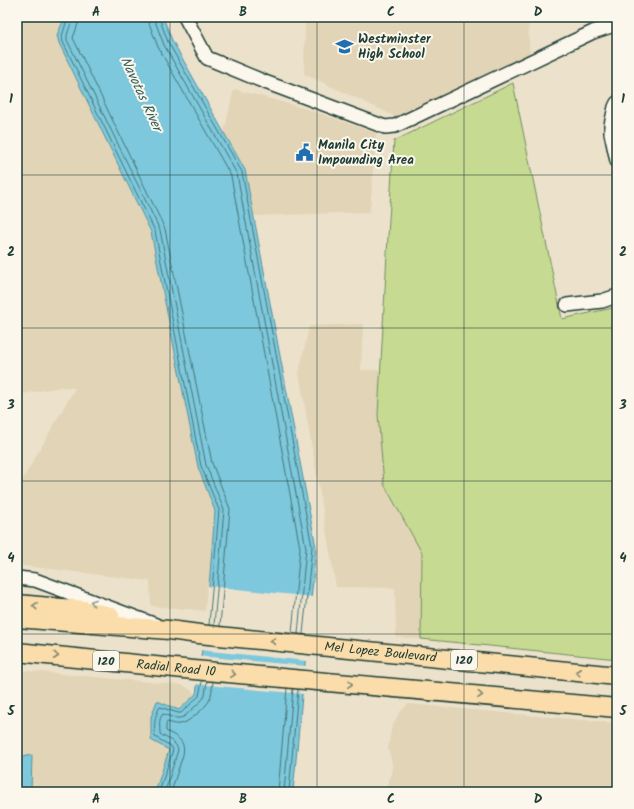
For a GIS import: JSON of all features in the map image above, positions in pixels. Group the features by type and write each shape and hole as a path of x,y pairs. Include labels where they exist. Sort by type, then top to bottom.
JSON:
{"highway":[{"path":"17,604 84,610 169,630"},
{"name":"120","path":"17,618 169,630"},
{"name":"Mel Lopez Boulevard","path":"169,630 617,676"},
{"name":"Radial Road 10","path":"17,652 311,681 617,708"}],"street":[{"path":"185,17 207,58 385,127 395,126 593,32 617,24"},
{"path":"617,103 611,125 611,133 617,161"},
{"path":"567,305 602,301 617,296"},
{"path":"17,578 35,580 169,630"}],"shaded area":[{"path":"33,17 65,17 58,35 59,43 151,232 198,467 215,511 207,611 151,606 150,581 17,565 17,489 75,388 61,387 17,395 17,26"},
{"path":"305,17 528,17 530,59 399,119 304,74"},
{"name":"Manila City Impounding Area","path":"234,89 307,109 376,133 370,212 254,216 245,170 224,132"},
{"path":"363,324 361,370 381,370 378,415 384,484 422,553 421,639 396,637 395,588 336,587 299,373 309,326"},
{"path":"17,670 183,685 196,694 179,710 169,750 155,792 31,792 32,755 20,767 17,768"},
{"path":"408,704 617,723 617,792 384,792 392,770 392,763 388,749 391,729 399,713"}],"green space":[{"path":"513,83 562,319 617,307 617,659 421,639 422,553 384,484 378,415 394,141"}],"water":[{"name":"Navotas River","path":"65,17 163,17 172,40 245,170 316,547 293,792 155,792 169,750 151,740 151,717 157,701 179,710 196,694 207,611 215,511 198,467 151,232 59,43 57,35"},
{"path":"32,755 31,792 17,792 17,768 20,767 22,757"}],"pier":[{"path":"207,586 313,597 307,661 200,650"},
{"path":"199,656 306,666 304,694 195,684"}],"place":[{"name":"Westminster High School","path":"345,46"},
{"name":"Manila City Impounding Area","path":"305,152"}]}
